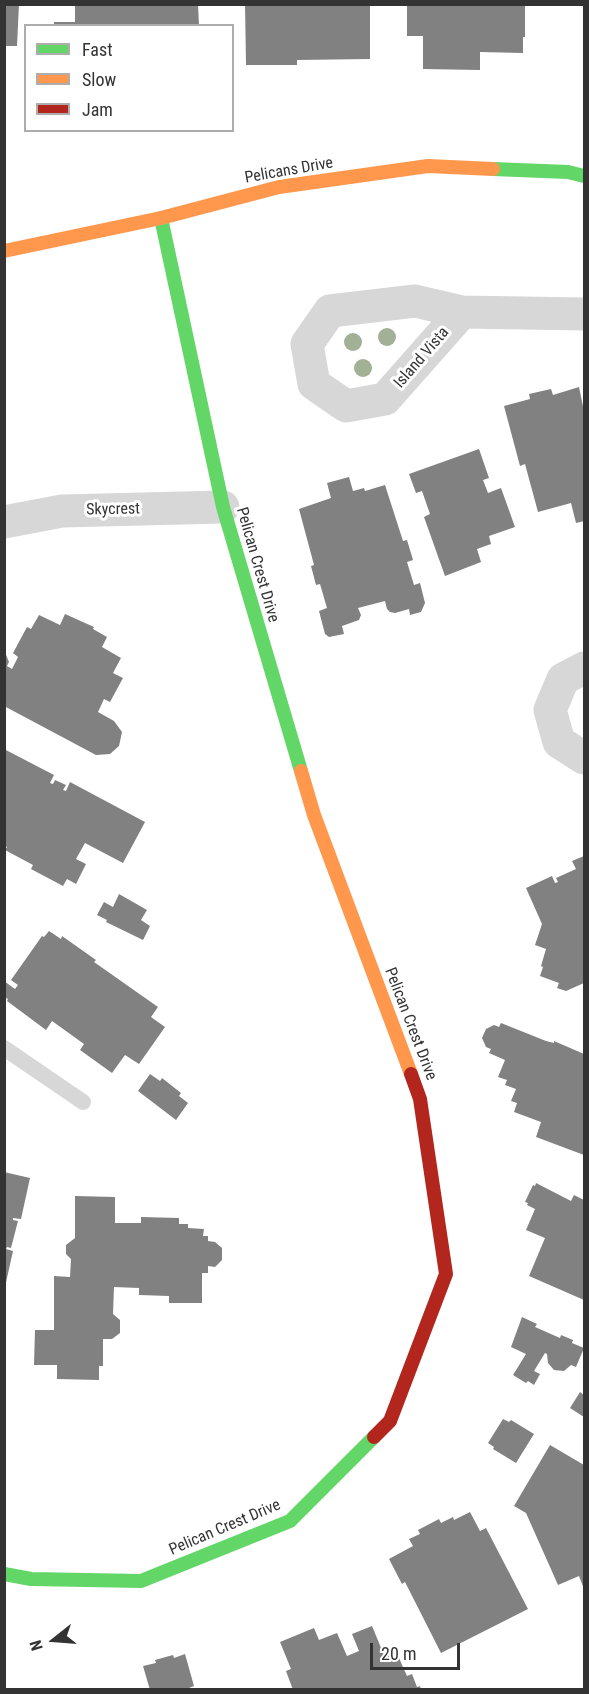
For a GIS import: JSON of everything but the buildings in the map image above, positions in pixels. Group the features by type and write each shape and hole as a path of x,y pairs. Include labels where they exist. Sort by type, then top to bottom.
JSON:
{"street":[{"name":"Pelicans Drive","path":"4,251 161,218 279,187 428,166 568,172 585,176"},
{"name":"Pelican Crest Drive","path":"4,1574 31,1580 141,1581 290,1521 390,1421 446,1274 420,1100 314,815 223,507 161,218"},
{"name":"Island Vista","path":"462,312 585,314"},
{"name":"Skycrest","path":"4,522 62,511 223,507"},
{"path":"585,668 562,679 550,710 559,742 585,758"}],"lane":[{"path":"4,1048 83,1102"}],"traffic: fast":[{"path":"493,169 568,172 584,176"},
{"path":"161,218 223,507 301,771"},
{"path":"4,1574 31,1579 141,1581 290,1521 374,1437"}],"traffic: slow":[{"path":"4,251 161,218 279,187 428,166 493,169"},
{"path":"301,771 314,815 411,1074"}],"traffic: jam":[{"path":"374,1437 390,1421 446,1274 420,1099 411,1074"}]}
